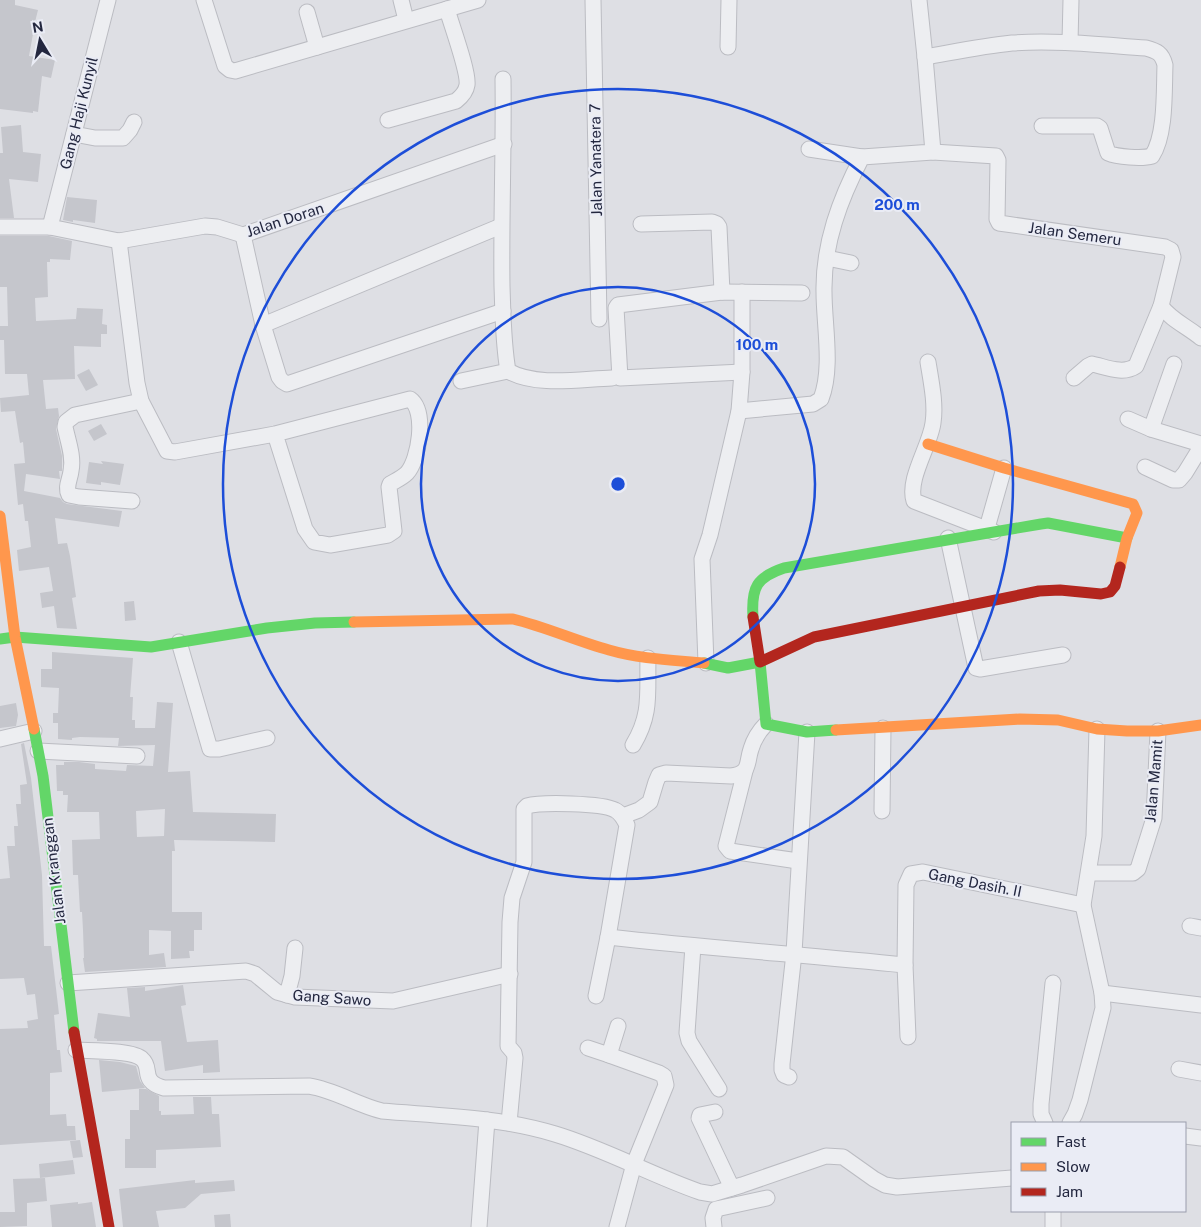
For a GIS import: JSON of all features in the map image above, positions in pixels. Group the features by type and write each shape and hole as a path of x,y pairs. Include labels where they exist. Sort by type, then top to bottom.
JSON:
{"street":[{"name":"Gang Haji Kunyil","path":"50,227 108,0"},
{"path":"204,0 225,66 235,71 478,0"},
{"path":"401,0 406,20"},
{"name":"Jalan Yanatera 7","path":"592,0 599,319"},
{"path":"728,47 729,0"},
{"path":"809,149 862,157 933,152 926,58 919,0"},
{"path":"1070,42 1071,0"},
{"path":"388,120 456,101 464,94 467,85 466,72 447,9"},
{"path":"307,12 317,47"},
{"path":"926,58 1005,44 1070,42 1146,48 1156,51 1163,56 1165,65 1160,135 1157,148 1152,156 1113,155 1108,153 1100,128 1097,126 1042,126"},
{"path":"503,79 504,144 501,226 503,311 508,371"},
{"path":"74,134 96,138 123,138 134,122"},
{"name":"Jalan Doran","path":"0,227 50,227 119,241 205,226 217,227 243,235 504,144"},
{"name":"Jalan Semeru","path":"933,152 996,156 998,160 997,219 1000,223 1165,247 1171,250 1173,257 1161,306"},
{"path":"739,410 812,404 821,400 824,393 826,366 824,292 827,258 835,216 848,183 862,157"},
{"path":"641,224 712,222 717,224 719,227 722,292"},
{"path":"263,324 501,226"},
{"path":"243,235 263,324 279,377 287,384 503,311"},
{"path":"119,241 136,383 141,401 168,452 275,434 408,399 412,400 420,423 419,440 408,472 390,484 389,487 394,532 388,535 330,545 314,542 305,529 275,434"},
{"path":"827,258 851,263"},
{"path":"742,372 620,378 616,308 618,305 722,292 802,293"},
{"path":"706,663 702,559 710,536 739,410 742,372 742,292"},
{"path":"1074,378 1092,364 1123,370 1136,366 1161,306 1173,319 1188,327 1201,338"},
{"path":"928,362 934,415 933,425 915,479 912,494 914,501 991,530"},
{"path":"1151,429 1174,364"},
{"path":"461,381 508,371 522,378 544,380 612,378"},
{"path":"132,501 70,495 67,486 72,471 72,459 65,427 66,422 70,418 82,413 141,401"},
{"path":"1128,419 1151,429 1201,445 1186,473 1179,480 1173,480 1146,467"},
{"path":"0,640 15,637 151,646 268,628 315,623 513,619 608,650 648,658 706,663 728,668 760,662 814,637 1039,591 1060,590 1101,594 1110,592 1115,586 1127,538 1137,513 1134,504 1004,468 928,444"},
{"path":"991,530 1004,468"},
{"name":"Jalan Kranggan","path":"0,516 15,637 38,751 76,1050 109,1227"},
{"path":"766,724 752,599 757,584 768,573 784,568 991,530 1034,524 1048,523 1127,538"},
{"path":"948,538 976,668 980,669 1063,654"},
{"path":"179,642 210,749 219,749 267,738"},
{"path":"633,745 643,727 648,709 648,658"},
{"path":"766,724 807,732 1038,718 1074,723 1097,729 1127,731 1199,728"},
{"path":"766,724 754,741 726,846 730,851 798,861"},
{"path":"882,811 883,728"},
{"path":"1071,1122 1080,1100 1103,1008 1102,993 1083,905 1094,836 1097,729"},
{"path":"0,739 34,731"},
{"name":"Jalan Mamit","path":"1089,873 1133,873 1138,869 1154,818 1158,731"},
{"path":"789,1077 784,1075 782,1064 794,953 807,732"},
{"path":"38,751 137,756"},
{"path":"622,816 639,810 650,802 659,776 666,773 732,776 739,775 745,771"},
{"path":"509,1123 515,1058 514,1053 508,1046 510,914 516,883 524,862 524,809 527,806 592,805 614,810 622,816 627,825 596,996"},
{"name":"Gang Dasih. II","path":"908,1037 905,965 906,885 911,874 923,872 1083,905"},
{"path":"608,937 693,946 794,953 905,965"},
{"path":"693,946 687,1033 689,1041 719,1088"},
{"path":"286,995 292,976 295,948"},
{"name":"Gang Sawo","path":"68,983 246,971 255,974 277,992 295,997 392,1001 510,974"},
{"path":"1044,1122 1041,1104 1053,983"},
{"path":"1102,993 1201,1005"},
{"path":"609,1055 618,1026"},
{"path":"588,1048 659,1073 666,1080 666,1085 634,1164 617,1227"},
{"path":"76,1050 121,1052 140,1057 145,1063 150,1080 164,1088 309,1086 330,1091 367,1107 382,1111 509,1123 558,1135 700,1192 712,1194 826,1156 843,1157 874,1179 898,1187 1011,1178"},
{"path":"1179,1069 1201,1073"},
{"path":"715,1112 700,1115 699,1118 732,1188"},
{"path":"479,1227 487,1120"},
{"path":"1186,1136 1201,1138"},
{"path":"714,1227 713,1218 716,1209 767,1198"},
{"path":"1053,1212 1053,1227"}],"building":[{"path":"0,0 15,0 15,5 38,10 35,22 43,24 40,35 33,34 29,56 55,60 51,78 42,76 38,112 0,109"},
{"path":"21,125 23,152 41,154 38,182 9,179 14,218 0,218 0,153 3,153 1,127"},
{"path":"67,197 97,200 95,223 63,220"},
{"path":"0,236 49,236 72,241 70,260 50,259 50,262 47,262 48,297 35,298 36,321 76,319 77,308 103,309 102,324 107,325 107,334 101,334 101,347 74,346 75,379 43,380 46,409 58,408 59,416 56,429 62,456 62,471 59,471 60,479 26,474 24,491 60,498 67,504 122,511 119,527 55,518 58,544 67,543 70,556 76,597 72,598 77,629 57,628 54,606 42,608 40,593 53,591 49,567 19,571 17,550 31,547 28,521 25,521 23,504 18,505 14,464 25,463 23,442 20,443 15,411 1,412 0,398 29,395 27,374 5,374 4,340 0,340 0,326 8,326 7,287 0,287"},
{"path":"89,369 98,385 86,391 77,375"},
{"path":"101,424 107,434 94,441 88,431"},
{"path":"101,461 124,464 120,485 101,482 101,485 86,483 89,462 103,464"},
{"path":"134,601 136,620 125,621 124,602"},
{"path":"52,652 133,658 130,697 133,697 132,720 135,720 135,728 155,728 157,702 173,703 168,772 190,771 193,812 276,814 275,842 174,840 175,851 172,851 172,912 202,912 202,930 194,930 194,951 189,951 190,958 171,959 171,931 149,930 149,955 164,953 166,967 85,972 82,912 80,912 78,875 73,875 72,840 100,839 99,812 67,812 68,795 63,795 63,791 57,791 56,765 64,765 64,762 79,762 95,764 95,769 126,771 127,765 153,766 155,745 118,746 119,738 80,737 72,738 72,740 58,739 58,723 53,723 53,713 58,713 59,688 41,687 41,669 52,669","holes":["165,809 164,836 137,837 136,811"]},
{"path":"16,703 18,715 16,726 0,728 0,706"},
{"path":"24,743 31,778 42,875 44,946 51,946 59,1014 54,1015 57,1050 60,1050 62,1072 50,1073 50,1115 66,1114 67,1126 75,1126 76,1140 0,1145 0,1029 28,1028 27,1021 38,1019 35,994 27,995 24,978 0,979 0,879 10,878 7,846 15,846 14,826 18,826 16,804 21,804 20,785 27,784 21,744"},
{"path":"183,985 186,1005 181,1006 187,1042 218,1040 220,1072 203,1073 203,1065 165,1071 161,1041 97,1041 94,1038 98,1013 130,1017 127,988 145,987 145,991"},
{"path":"99,1060 136,1066 140,1081 145,1088 102,1092"},
{"path":"139,1089 146,1089 159,1096 159,1111 161,1111 161,1115 194,1114 193,1097 211,1097 212,1114 219,1114 221,1147 156,1150 156,1168 125,1168 125,1139 130,1139 130,1110 139,1110"},
{"path":"80,1140 83,1157 73,1158 70,1141"},
{"path":"73,1160 75,1174 40,1178 39,1164"},
{"path":"45,1178 47,1201 27,1203 27,1226 0,1227 0,1212 15,1212 13,1179"},
{"path":"195,1180 195,1183 234,1180 235,1191 201,1194 185,1208 156,1211 159,1227 123,1227 119,1189"},
{"path":"78,1202 78,1204 92,1202 96,1227 52,1227 50,1205"},
{"path":"230,1214 231,1227 215,1227 214,1215"}],"traffic: fast":[{"path":"753,617 753,598 758,585 767,575 784,568 1048,523 1127,538"},
{"path":"0,639 15,637 151,647 267,628 315,623 354,622"},
{"path":"704,663 728,668 760,662 766,724 807,732 836,730"},
{"path":"34,729 43,776 74,1032"}],"traffic: slow":[{"path":"928,444 1004,468 1133,504 1137,513 1127,538 1120,567"},
{"path":"0,516 15,637 34,729"},
{"path":"354,622 513,619 621,653 656,659 704,663"},
{"path":"836,730 1020,719 1058,720 1097,729 1127,731 1158,731 1201,725"}],"traffic: jam":[{"path":"753,617 760,662 814,637 1039,591 1060,590 1101,594 1110,592 1115,586 1120,567"},
{"path":"74,1032 109,1227"}]}
